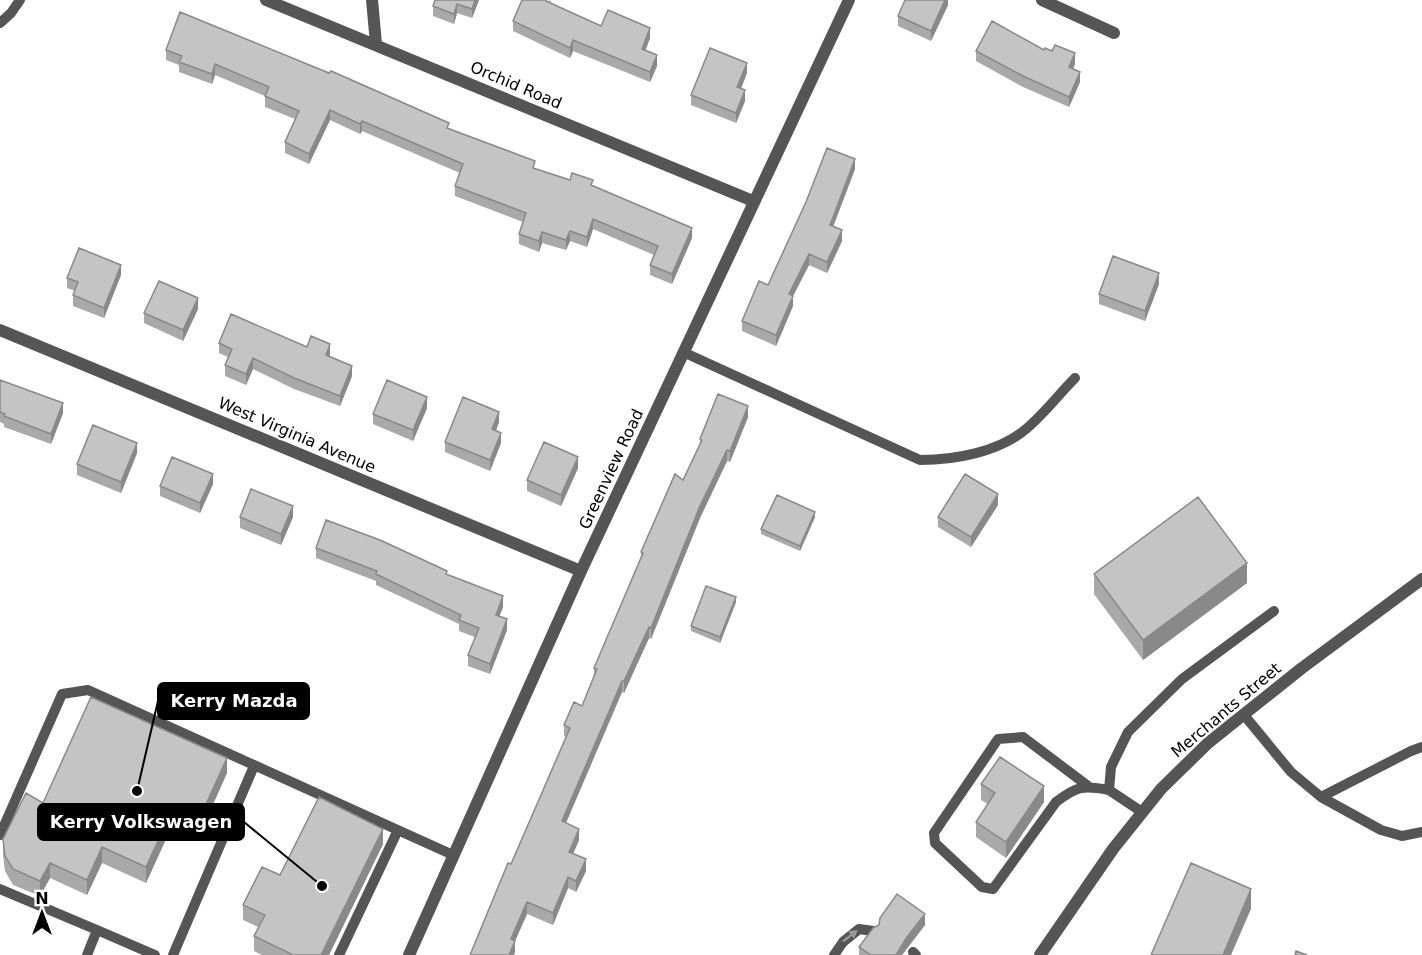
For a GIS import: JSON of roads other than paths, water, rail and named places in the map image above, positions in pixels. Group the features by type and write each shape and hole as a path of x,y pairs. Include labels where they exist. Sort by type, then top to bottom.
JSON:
{"street":[{"name":"Orchid Road","path":"266,0 753,201"},
{"path":"372,0 376,44"},
{"name":"Greenview Road","path":"409,955 581,571 849,0"},
{"path":"1042,0 1114,33"},
{"name":"West Virginia Avenue","path":"0,330 581,571"},
{"name":"Merchants Street","path":"1040,955 1113,849 1161,789 1208,743 1422,579"}],"lane":[{"path":"0,23 20,0"},
{"path":"683,352 920,460 943,460 987,450 1025,430 1075,378"},
{"path":"1109,790 1111,767 1128,732 1182,679 1274,611"},
{"path":"0,836 62,694 88,690 453,855"},
{"path":"1244,715 1291,772 1321,797 1382,830 1402,836 1422,832"},
{"path":"1088,786 1070,791 1056,802 993,889 982,887 935,843 934,833 998,739 1023,737 1088,786 1109,790 1142,812"},
{"path":"1321,797 1422,747"},
{"path":"172,955 254,765"},
{"path":"339,955 398,830"},
{"path":"0,889 155,955"},
{"path":"834,955 843,942 859,929 873,931"},
{"path":"87,955 97,930"}],"place":[{"name":"Kerry Mazda","path":"137,791"},
{"name":"Kerry Volkswagen","path":"322,886"}]}
